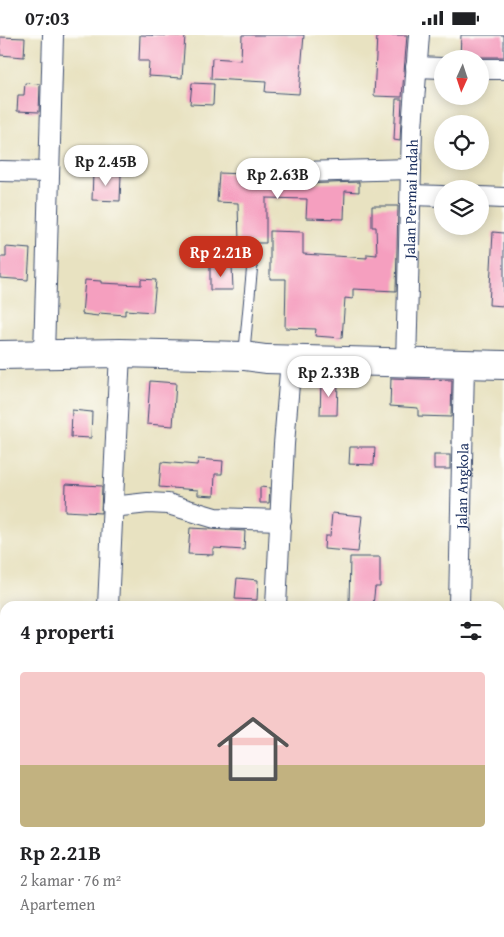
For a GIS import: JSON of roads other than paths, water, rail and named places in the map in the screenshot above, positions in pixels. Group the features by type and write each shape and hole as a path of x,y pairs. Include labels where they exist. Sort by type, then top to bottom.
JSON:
{"street":[{"path":"44,354 53,35"},
{"name":"Jalan Permai Indah","path":"406,364 411,169 418,35"},
{"path":"416,67 434,68"},
{"path":"489,69 504,69"},
{"path":"300,172 411,169"},
{"path":"0,171 48,172"},
{"path":"411,195 434,196"},
{"path":"489,197 504,198"},
{"path":"108,601 120,353"},
{"path":"0,355 120,353 244,356 292,360 406,364 504,365"},
{"path":"276,601 284,444 292,360"},
{"name":"Jalan Angkola","path":"459,601 464,365"},
{"path":"112,507 148,503 168,504 215,518 281,520"}],"lane":[{"path":"244,356 252,269"}]}
